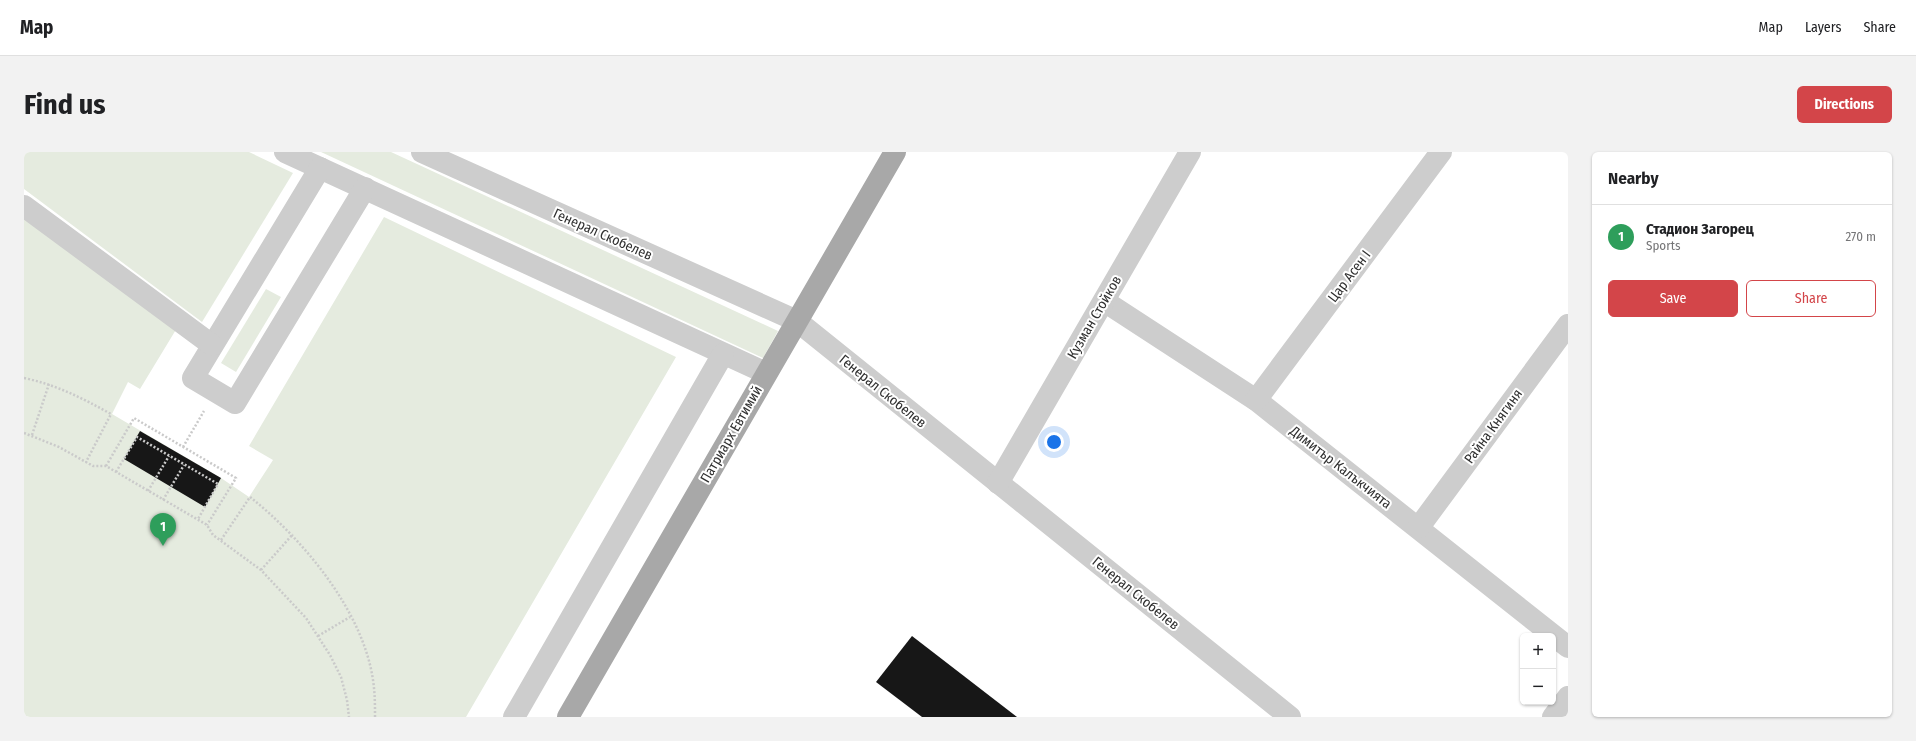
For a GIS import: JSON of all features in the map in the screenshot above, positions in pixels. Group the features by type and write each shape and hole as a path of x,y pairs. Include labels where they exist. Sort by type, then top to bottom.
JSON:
{"main road":[{"name":"Патриарх Евтимий","path":"568,717 895,152"}],"street":[{"path":"286,152 766,373"},
{"name":"Генерал Скобелев","path":"422,152 452,158 796,321 1290,717"},
{"name":"Кузман Стойков","path":"998,483 1190,152"},
{"name":"Цар Асен I","path":"1256,400 1441,152"},
{"path":"320,168 193,378 235,403 365,188"},
{"path":"24,206 212,345"},
{"name":"Димитър Калъкчията","path":"1104,301 1256,400 1568,647"},
{"name":"Райна Княгиня","path":"1419,528 1568,325"},
{"path":"514,717 723,354"},
{"path":"1553,717 1568,697"}],"path":[{"path":"24,378 69,391 112,414 86,462"},
{"path":"32,436 49,384"},
{"path":"183,447 216,391"},
{"path":"106,466 134,418 236,478 207,525"},
{"path":"24,433 59,447 93,466 106,466 198,519 207,525 213,535 261,570 289,599 318,636 330,655 348,700 349,717"},
{"path":"116,472 137,437 218,484 198,519"},
{"path":"148,491 169,456"},
{"path":"163,500 184,465"},
{"path":"221,540 250,498 292,534 313,558 335,590 350,617 367,654 373,680 375,717"},
{"path":"261,570 292,534"},
{"path":"318,636 350,617"}],"shaded area":[{"path":"24,152 249,152 293,173 202,322 24,189"},
{"path":"321,152 391,152 778,331 763,358"},
{"path":"24,216 177,328 140,389 128,382 112,414 221,478 249,497 273,460 249,446 384,217 676,357 466,717 24,717"},
{"path":"266,289 281,297 236,372 221,363"}],"building":[{"path":"140,431 221,478 205,507 124,459"},
{"path":"912,636 1017,717 922,717 876,682"}],"place":[{"name":"Стадион Загорец","path":"163,546"}]}
